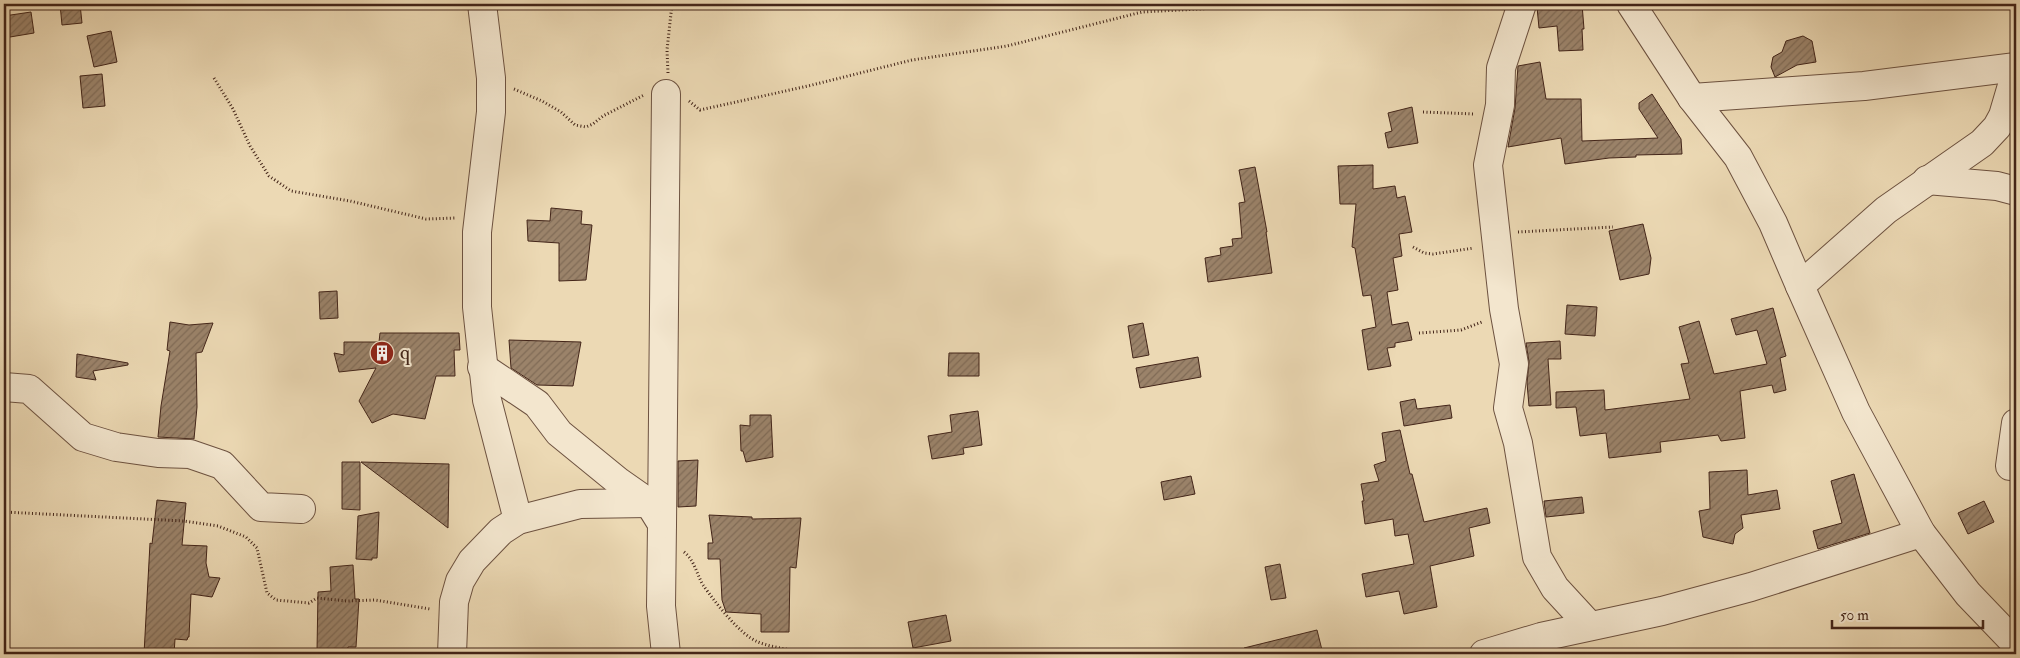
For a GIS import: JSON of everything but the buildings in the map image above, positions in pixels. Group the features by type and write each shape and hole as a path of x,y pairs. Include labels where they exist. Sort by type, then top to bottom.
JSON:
{"street":[{"path":"482,4 492,78 491,112 477,232 477,307 482,367 488,400 518,520"},
{"path":"1522,4 1502,68 1500,105 1488,165 1504,309 1514,364 1508,408 1518,443 1537,557 1555,588 1590,626"},
{"path":"1631,4 1692,98 1738,157 1773,222 1856,412 1921,533 1968,594 2016,644"},
{"path":"1692,98 1864,86 2016,67"},
{"path":"1800,286 1886,210 1982,143 1997,127 2003,116 2016,72"},
{"path":"666,654 661,606 658,521 668,91"},
{"path":"1927,180 1998,186 2016,191"},
{"path":"482,367 537,404 559,432 619,482 658,521"},
{"path":"4,387 29,389 83,437 116,447 158,453 190,454 214,462 222,465 261,507 301,510"},
{"path":"2010,466 2016,423"},
{"path":"452,654 454,602 460,582 472,561 501,531 518,520 580,504 658,521"},
{"path":"1484,654 1541,637 1662,611 1734,592 1921,533"}],"path":[{"path":"668,91 667,50 672,4"},
{"path":"668,91 700,110 912,60 1007,46 1142,12 1237,7 1248,4"},
{"path":"214,78 233,108 250,146 269,176 291,191 350,201 426,219 454,218 464,220 477,232"},
{"path":"492,78 542,100 561,112 575,125 586,127 594,124 603,116 668,91"},
{"path":"1423,112 1486,114 1497,118"},
{"path":"1413,246 1424,253 1485,247 1498,243 1614,227"},
{"path":"1419,333 1461,330 1475,326 1492,314 1504,309"},
{"path":"4,512 184,521 218,526 246,537 256,548 267,593 276,600 309,602 317,598 347,601 375,600 416,606 453,615"},
{"path":"658,521 690,557 697,575 705,587 743,633 757,642 773,647 815,654"}],"place":[{"name":"q","path":"382,353"}]}
